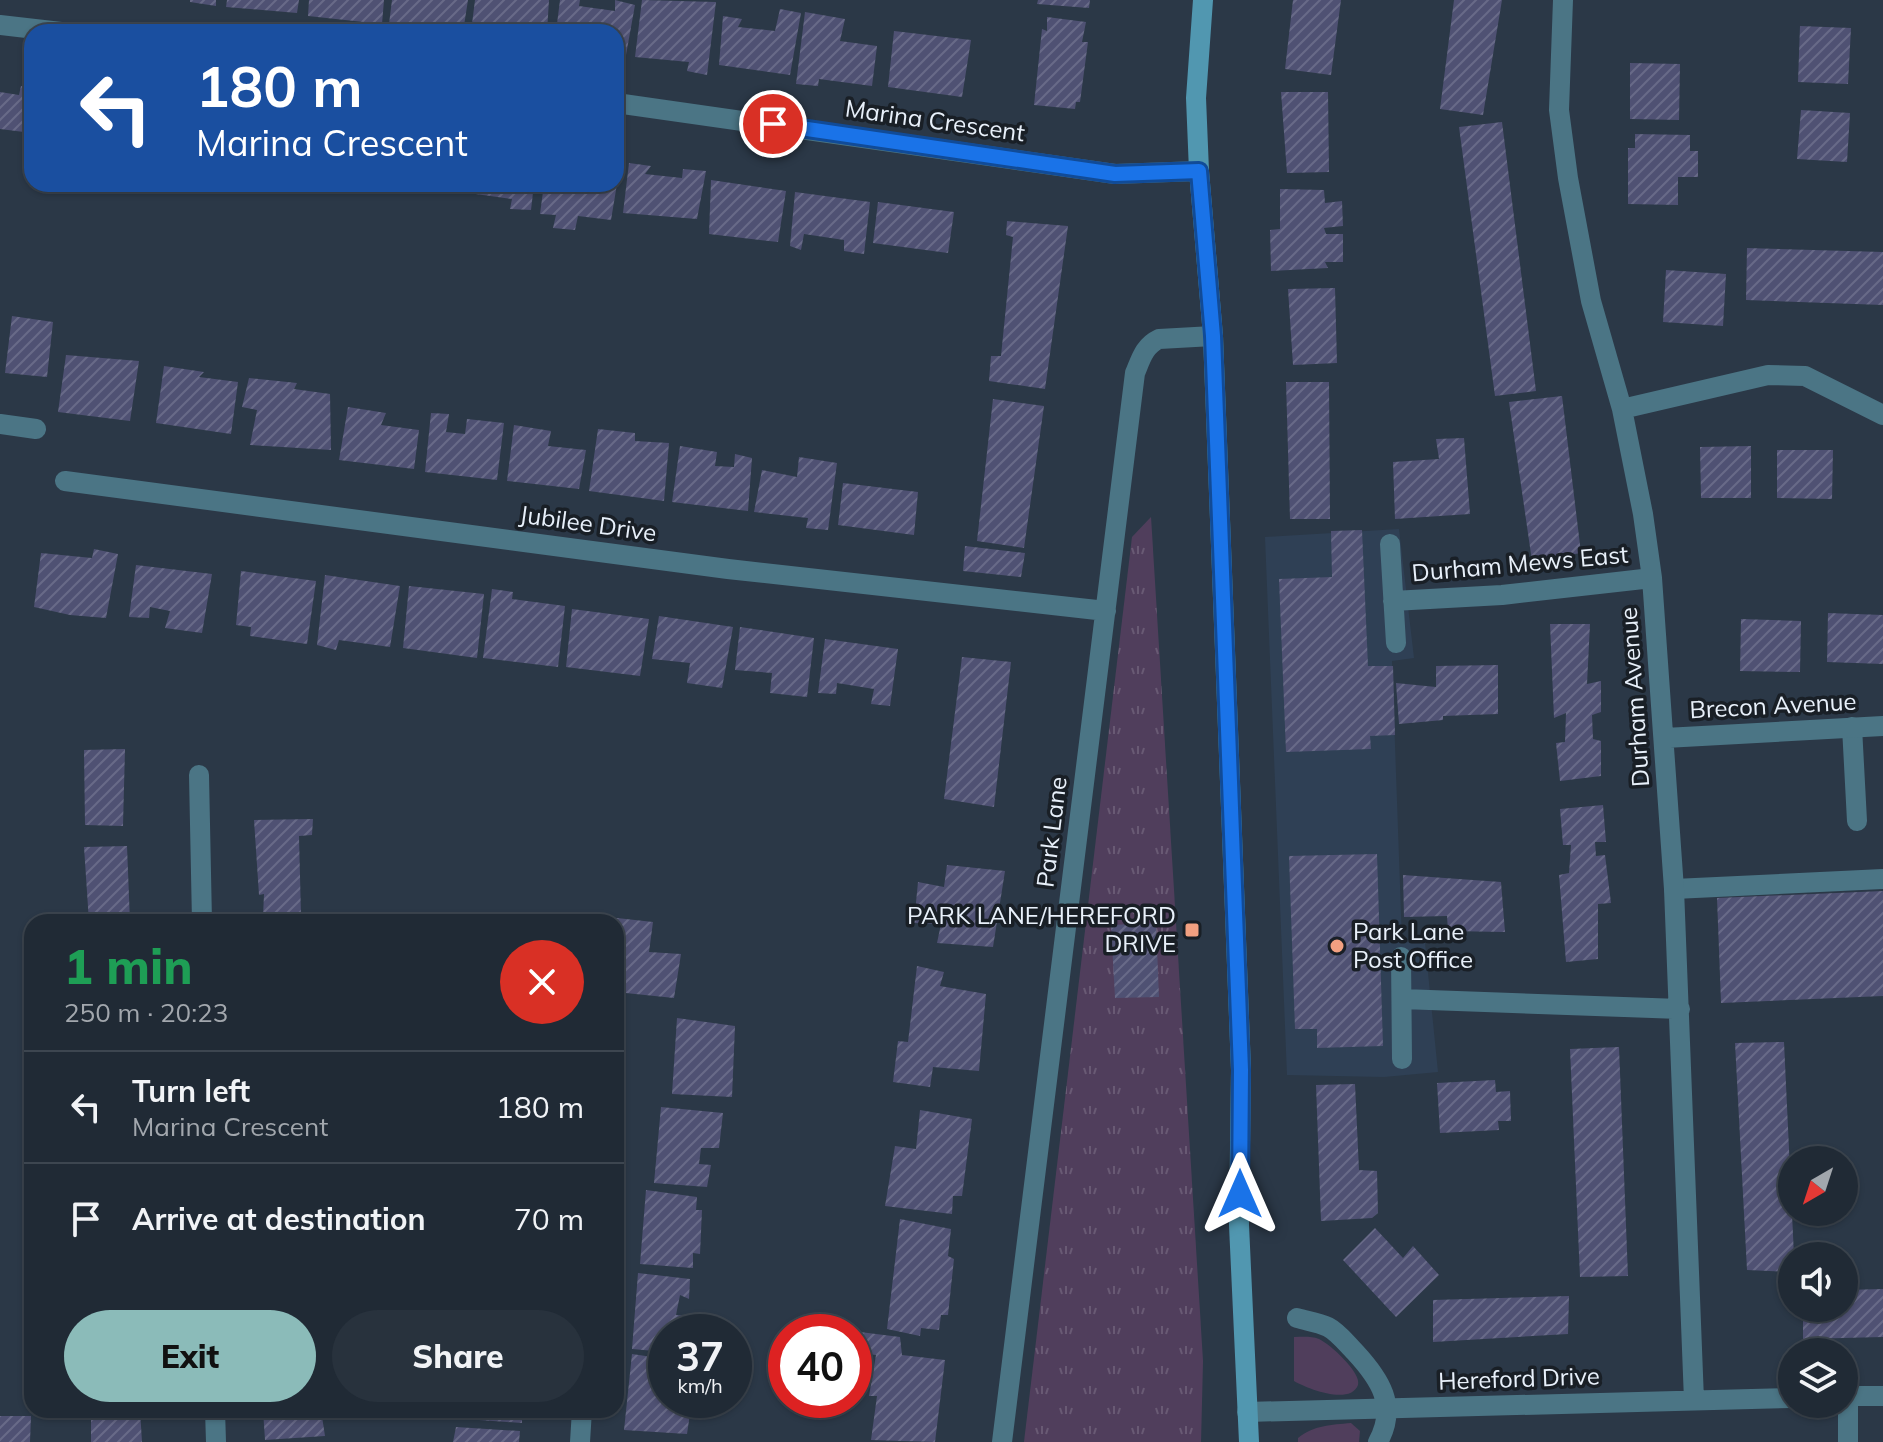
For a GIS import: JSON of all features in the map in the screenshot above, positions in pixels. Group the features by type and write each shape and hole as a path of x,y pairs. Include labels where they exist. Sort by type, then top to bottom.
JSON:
{"street":[{"path":"1203,0 1196,98 1213,336 1241,1070 1239,1225 1249,1442"},
{"name":"Durham Avenue","path":"1563,0 1559,110 1566,164 1591,301 1622,409 1652,578 1674,889 1694,1400"},
{"path":"0,25 24,28"},
{"name":"Marina Crescent","path":"624,104 1115,174 1199,171"},
{"name":"Park Lane","path":"1002,1442 1135,373 1144,350 1159,339 1213,336"},
{"path":"1622,409 1768,375 1786,375 1805,376 1825,384 1883,415"},
{"path":"0,424 36,429"},
{"name":"Jubilee Drive","path":"65,481 728,569 1106,611"},
{"name":"Durham Mews East","path":"1390,544 1396,643"},
{"name":"Durham Mews East","path":"1393,601 1502,595 1652,578"},
{"name":"Brecon Avenue","path":"1665,738 1883,726"},
{"path":"1852,727 1857,821"},
{"path":"199,775 202,914"},
{"path":"1674,889 1883,879"},
{"path":"1401,957 1402,1059"},
{"path":"1402,999 1680,1009"},
{"path":"1297,1318 1329,1327 1379,1380 1384,1389 1386,1408 1384,1431 1378,1442"},
{"path":"1858,1396 1883,1396"},
{"name":"Hereford Drive","path":"1247,1412 1778,1398"},
{"path":"215,1418 216,1442"},
{"path":"580,1442 582,1418"},
{"path":"1847,1418 1848,1442"}],"shaded area":[{"path":"1399,529 1414,658 1392,661 1402,942 1425,943 1438,1072 1384,1077 1287,1075 1265,537"}],"green space":[{"path":"1151,517 1203,1361 1201,1442 1024,1442 1132,537"},
{"path":"1294,1337 1319,1339 1330,1347 1350,1366 1358,1385 1353,1391 1337,1395 1294,1381"},
{"path":"1351,1423 1360,1431 1359,1442 1298,1442 1298,1438 1317,1428"}],"building":[{"path":"216,0 216,6 190,2"},
{"path":"227,0 299,0 297,13 226,7"},
{"path":"309,0 384,0 382,24 308,16"},
{"path":"392,0 468,0 464,24 389,24"},
{"path":"475,0 549,0 548,24 472,24"},
{"path":"560,0 580,0 579,6 615,11 615,0 635,5 626,55 624,24 557,24"},
{"path":"642,0 716,2 707,75 687,71 689,62 635,57"},
{"path":"1038,0 1090,0 1089,8 1037,4"},
{"path":"1293,0 1341,0 1331,75 1285,69"},
{"path":"1454,0 1502,0 1483,115 1440,109"},
{"path":"780,9 801,13 790,75 719,65 723,16 742,19 738,27 775,31"},
{"path":"805,12 845,19 840,41 877,46 872,86 819,79 818,86 796,84"},
{"path":"1047,17 1086,22 1082,42 1088,42 1080,102 1076,102 1075,109 1034,105 1042,29 1047,31"},
{"path":"1800,26 1851,28 1848,84 1798,82"},
{"path":"894,31 971,40 962,97 888,87"},
{"path":"1630,63 1680,64 1679,120 1630,119"},
{"path":"21,86 24,87 24,132 0,129 0,92 19,95"},
{"path":"1281,92 1328,92 1329,172 1287,173"},
{"path":"1801,110 1850,113 1847,162 1797,159"},
{"path":"1502,122 1536,391 1495,396 1459,127"},
{"path":"1635,134 1690,135 1690,151 1698,151 1698,177 1678,177 1678,205 1628,204 1628,148 1635,148"},
{"path":"629,163 651,166 645,174 682,178 683,169 706,171 697,219 623,213"},
{"path":"711,180 786,191 778,242 709,234"},
{"path":"1280,189 1324,190 1325,203 1342,201 1343,226 1324,228 1326,234 1343,234 1343,262 1325,262 1328,268 1271,271 1270,230 1280,229"},
{"path":"461,192 533,192 531,210 510,209 512,199"},
{"path":"543,192 616,192 611,220 578,216 575,230 553,228 556,215 540,214"},
{"path":"795,192 870,202 864,254 844,251 844,240 804,234 801,250 790,246"},
{"path":"878,202 954,212 948,253 873,243"},
{"path":"1007,221 1068,226 1045,389 989,381 991,356 1001,356 1013,237 1006,235"},
{"path":"1747,248 1883,252 1883,305 1746,300"},
{"path":"1666,270 1726,274 1723,326 1663,322"},
{"path":"1335,288 1337,363 1293,365 1288,289"},
{"path":"12,316 53,322 47,377 5,373"},
{"path":"66,355 139,361 130,421 58,412"},
{"path":"164,366 204,372 199,377 238,382 231,434 156,423"},
{"path":"249,378 297,383 294,389 330,394 331,450 250,445 257,410 242,407"},
{"path":"1286,382 1329,382 1330,519 1290,519"},
{"path":"1562,396 1581,553 1532,561 1509,402"},
{"path":"993,399 1044,406 1024,548 977,541"},
{"path":"348,407 386,413 381,425 419,430 414,469 339,460"},
{"path":"431,413 449,414 446,432 465,434 467,419 504,423 497,480 425,472"},
{"path":"514,425 551,431 548,446 586,450 579,489 507,481"},
{"path":"598,429 635,433 635,441 669,443 664,501 589,491"},
{"path":"1464,438 1470,514 1395,519 1393,462 1439,459 1436,439"},
{"path":"680,446 717,452 715,466 734,467 735,454 752,458 748,511 672,502"},
{"path":"1751,446 1751,498 1701,498 1700,447"},
{"path":"1777,450 1833,450 1832,499 1777,498"},
{"path":"799,457 837,463 828,530 806,528 808,518 754,512 762,470 797,477"},
{"path":"843,483 918,492 914,535 838,525"},
{"path":"1362,530 1368,666 1393,666 1395,735 1370,736 1371,749 1286,752 1279,579 1332,577 1331,531"},
{"path":"965,546 1025,553 1021,577 963,571"},
{"path":"94,549 118,554 106,618 70,615 34,607 41,553 92,558"},
{"path":"136,565 212,574 202,633 165,628 170,611 150,607 149,618 129,617"},
{"path":"241,571 316,581 307,644 250,636 251,627 236,625"},
{"path":"325,575 400,586 390,647 339,640 336,650 317,645"},
{"path":"409,586 484,594 477,658 403,648"},
{"path":"492,589 513,592 512,599 565,606 558,667 483,658"},
{"path":"572,609 649,619 640,676 566,667"},
{"path":"1828,613 1883,615 1883,664 1827,662"},
{"path":"659,616 733,627 722,688 687,683 690,663 652,659"},
{"path":"1741,619 1801,621 1800,672 1740,671"},
{"path":"1550,624 1590,624 1587,684 1601,681 1601,712 1592,715 1593,739 1601,741 1601,776 1560,781 1556,743 1565,742 1566,713 1554,718"},
{"path":"740,627 814,638 807,697 770,693 772,673 735,670"},
{"path":"825,639 898,649 890,706 871,704 874,689 837,683 836,694 818,693"},
{"path":"962,657 1011,662 994,807 944,799"},
{"path":"1498,665 1498,714 1443,716 1443,720 1399,724 1396,683 1436,687 1436,666"},
{"path":"125,749 123,826 85,825 84,750"},
{"path":"1603,805 1606,842 1595,842 1596,856 1605,855 1611,903 1598,904 1598,959 1566,962 1559,875 1569,873 1571,845 1563,845 1560,809"},
{"path":"313,819 312,835 299,836 301,914 263,914 264,894 259,895 254,820"},
{"path":"127,846 130,914 88,914 84,847"},
{"path":"1377,854 1383,1046 1317,1048 1317,1029 1295,1029 1289,856"},
{"path":"947,865 1005,871 993,947 937,943 941,924 914,923 918,882 944,887"},
{"path":"1403,875 1501,882 1505,932 1448,931 1447,916 1404,917"},
{"path":"1883,891 1883,996 1721,1003 1717,898"},
{"path":"624,919 653,922 649,952 681,954 674,998 624,993"},
{"path":"1156,923 1159,997 1115,998 1111,925"},
{"path":"917,966 944,972 940,986 986,994 979,1071 933,1067 930,1087 893,1082 898,1041 908,1042"},
{"path":"677,1018 735,1026 732,1097 672,1094"},
{"path":"1784,1042 1789,1146 1778,1146 1778,1226 1793,1226 1793,1242 1778,1242 1778,1271 1747,1270 1735,1043"},
{"path":"1619,1047 1628,1276 1580,1277 1570,1049"},
{"path":"1495,1080 1496,1092 1510,1091 1511,1121 1498,1121 1499,1130 1440,1133 1437,1083"},
{"path":"1355,1084 1359,1170 1377,1171 1378,1213 1372,1218 1321,1221 1316,1085"},
{"path":"661,1107 723,1113 719,1148 701,1148 699,1164 711,1165 707,1187 654,1183"},
{"path":"920,1110 972,1119 962,1196 953,1196 952,1214 885,1206 895,1146 916,1149"},
{"path":"646,1190 697,1197 696,1210 702,1210 700,1254 693,1253 693,1268 640,1264"},
{"path":"900,1219 951,1229 948,1256 954,1259 948,1315 941,1315 939,1330 921,1328 920,1336 887,1329"},
{"path":"1375,1228 1403,1258 1413,1246 1439,1275 1396,1317 1343,1260"},
{"path":"638,1273 690,1279 689,1299 680,1295 676,1314 648,1314 648,1350 632,1349"},
{"path":"1883,1289 1883,1337 1803,1338 1803,1322 1858,1322 1858,1290"},
{"path":"1569,1296 1568,1334 1433,1342 1433,1300"},
{"path":"872,1334 900,1337 902,1355 945,1360 935,1442 871,1440 877,1396 872,1396 876,1355 872,1355"},
{"path":"632,1354 648,1356 648,1418 689,1418 687,1434 624,1430"},
{"path":"0,1416 31,1418 30,1442 0,1442"},
{"path":"91,1418 140,1418 142,1442 91,1442"},
{"path":"264,1418 322,1418 325,1436 265,1440"},
{"path":"522,1418 522,1423 479,1420"},
{"path":"456,1427 520,1431 519,1442 453,1442"}],"place":[{"name":"PARK LANE/HEREFORD DRIVE","path":"1192,930"},
{"name":"Park Lane Post Office","path":"1337,946"}],"route":[{"path":"773,124 1115,174 1199,171 1213,336 1241,1070 1240,1194"}]}
